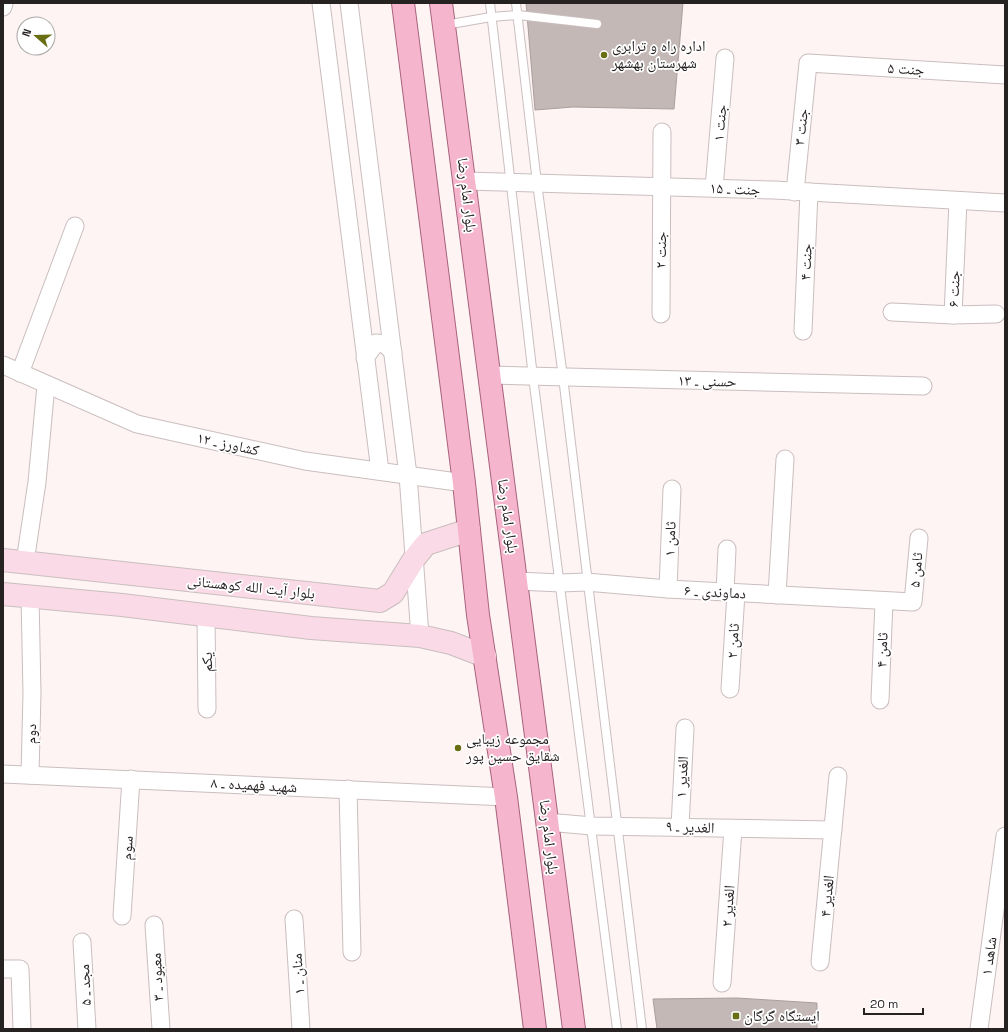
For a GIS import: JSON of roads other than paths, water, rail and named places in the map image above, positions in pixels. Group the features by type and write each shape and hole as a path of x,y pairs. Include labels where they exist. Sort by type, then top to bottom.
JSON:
{"main road":[{"path":"403,3 485,656 506,797 535,1029"},
{"name":"بلوار امام رضا","path":"441,3 574,1029"}],"street":[{"path":"3,7 4,3"},
{"path":"320,3 380,471"},
{"path":"349,3 408,475 420,636"},
{"name":"جنت ۱","path":"714,188 725,58"},
{"name":"جنت ۵","path":"808,63 1005,75"},
{"name":"جنت ۳","path":"802,192 808,63"},
{"name":"جنت ۲","path":"661,314 662,132"},
{"name":"جنت ـ ۱۵","path":"465,181 714,188 1005,203"},
{"name":"جنت ۴","path":"802,192 803,331"},
{"name":"جنت ۶","path":"892,312 953,315 958,201"},
{"path":"20,373 75,226"},
{"path":"953,315 996,314"},
{"path":"361,327 371,332 376,332 384,326 388,317"},
{"path":"365,358 376,343 384,344 393,352"},
{"name":"کشاورز ـ ۱۲","path":"3,365 137,424 305,461 464,483"},
{"name":"حسنی ـ ۱۳","path":"490,376 924,386"},
{"path":"25,562 37,482 46,385"},
{"path":"778,595 785,459"},
{"name":"ثامن ۱","path":"668,589 672,489"},
{"name":"بلوار آیت الله کوهستانی","path":"3,560 380,601 394,593 414,559 426,544 469,530"},
{"name":"ثامن ۵","path":"913,602 919,538"},
{"name":"ثامن ۲","path":"727,549 730,592 730,688"},
{"name":"دماوندی ـ ۶","path":"517,581 561,583 586,582 668,589 913,602"},
{"path":"3,594 206,614 311,628 420,636 451,643 485,656"},
{"name":"دوم","path":"30,597 32,693 30,775"},
{"name":"ثامن ۴","path":"880,700 884,601"},
{"name":"یکم","path":"206,614 208,709"},
{"name":"الغدیر ۱","path":"680,827 685,728"},
{"name":"شهید فهمیده ـ ۸","path":"3,774 506,797"},
{"name":"الغدیر ۴","path":"820,962 838,776"},
{"name":"سوم","path":"122,916 131,779"},
{"path":"348,789 352,952"},
{"name":"الغدیر ـ ۹","path":"547,822 592,826 833,830"},
{"name":"الغدیر ۲","path":"722,983 733,829"},
{"name":"شاهد ۱","path":"979,1029 1005,836"},
{"name":"منان ـ ۱","path":"294,919 301,1029"},
{"name":"معبود ـ ۳","path":"154,926 161,1029"},
{"name":"مجد ـ ۵","path":"82,942 87,1029"},
{"path":"3,968 20,969 22,1029"}],"lane":[{"path":"490,3 533,377 561,583 617,1029"},
{"path":"516,3 642,1029"},
{"path":"444,26 491,17 518,15 597,24"}],"place":[{"name":"اداره راه و ترابری شهرستان بهشهر","path":"604,55"},
{"name":"مجموعه زیبایی شقایق حسین پور","path":"458,748"},
{"name":"ایستگاه گرگان","path":"736,1016"}]}
